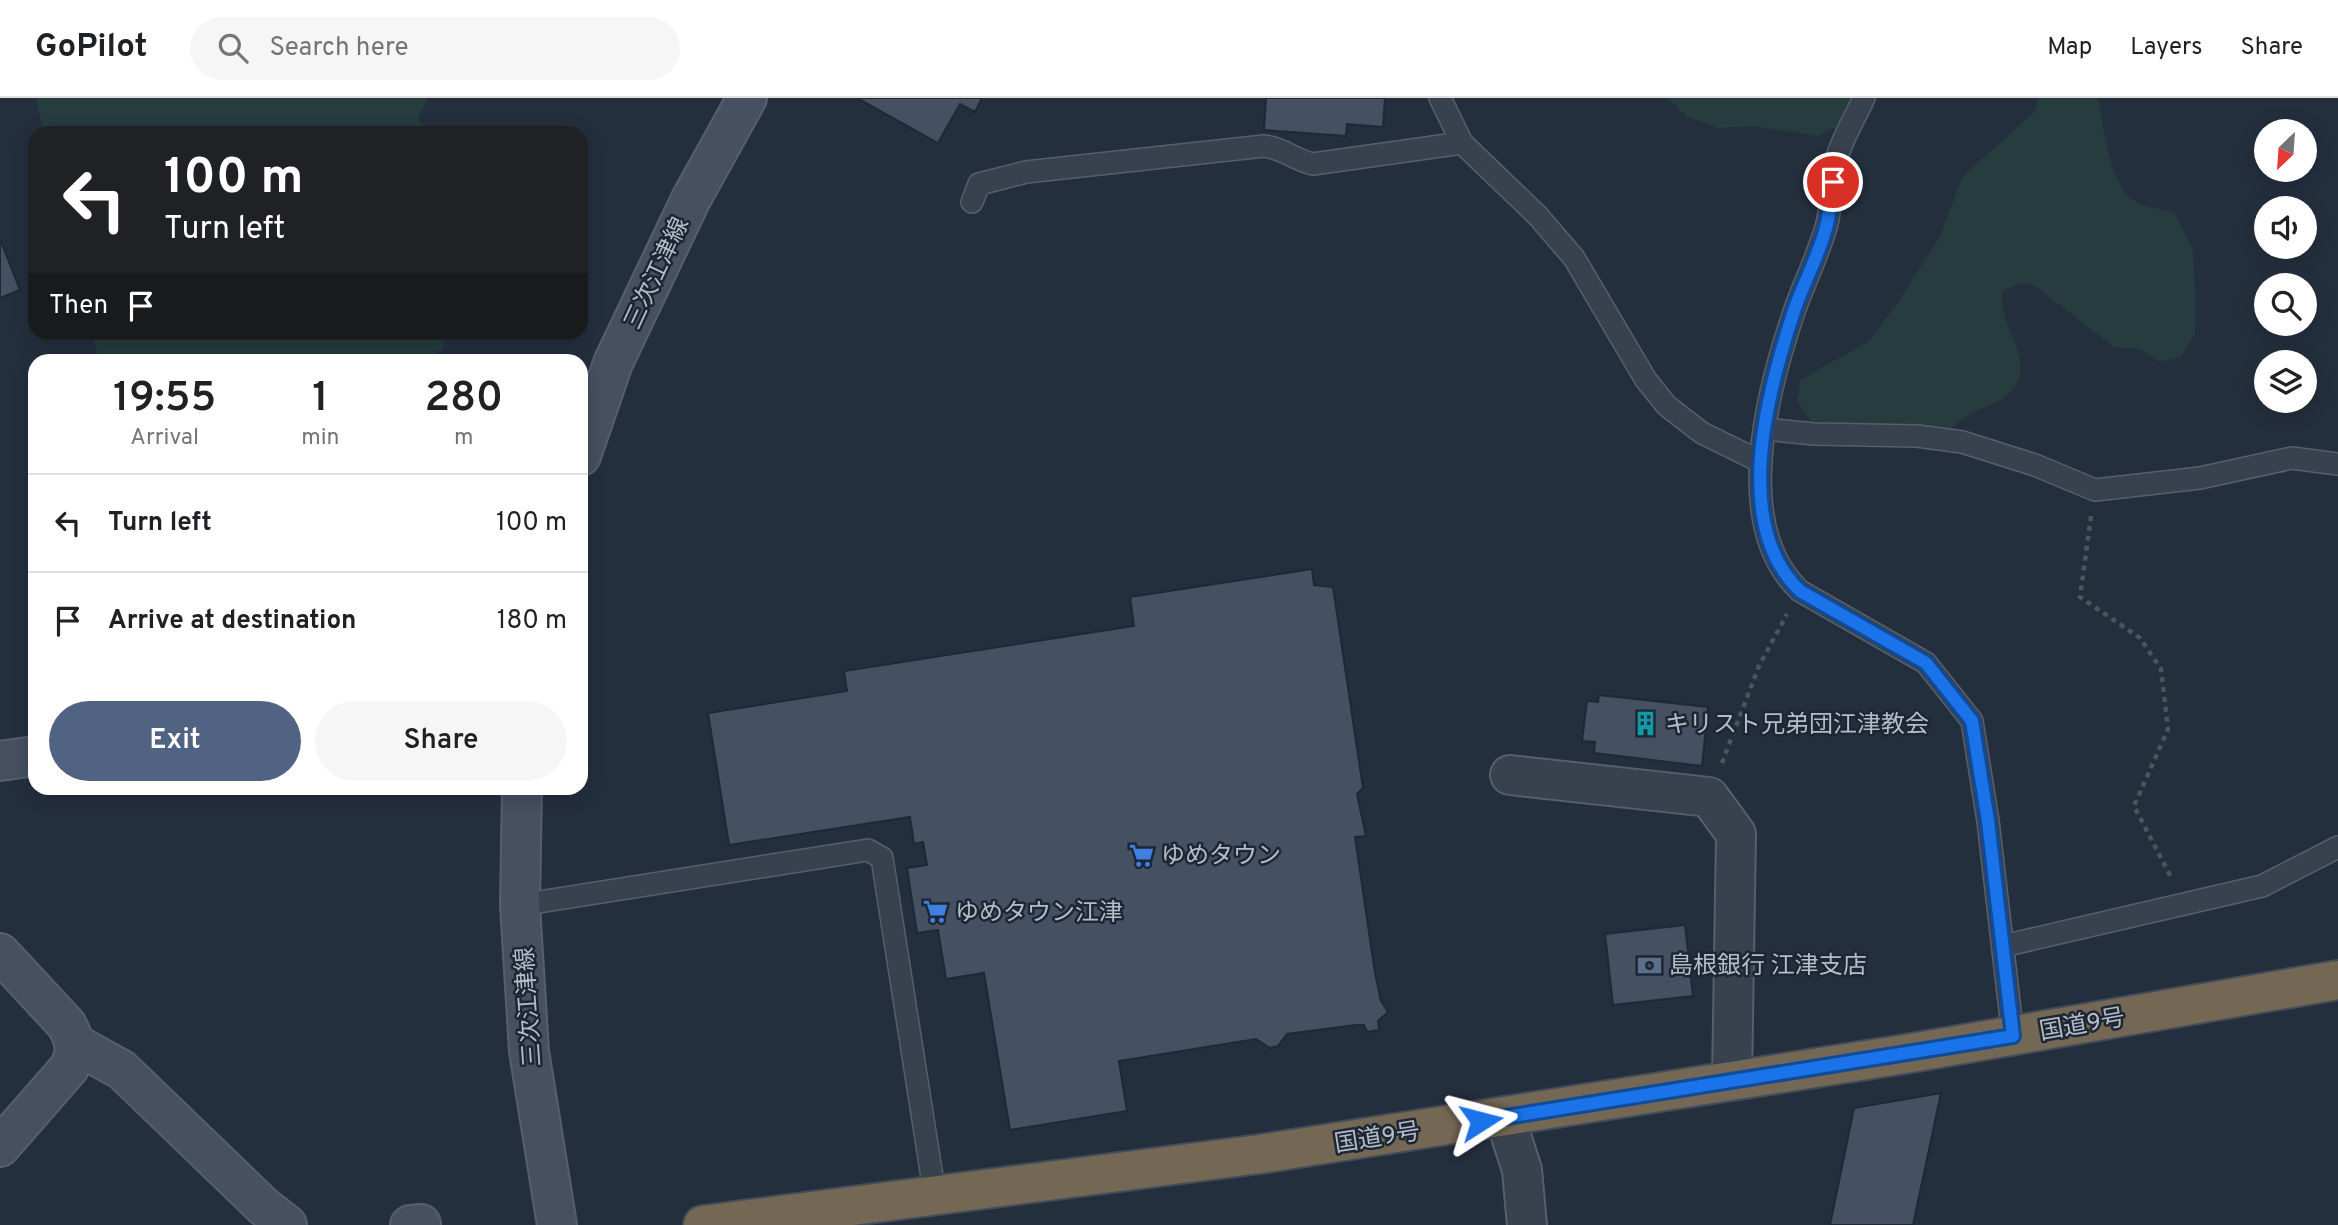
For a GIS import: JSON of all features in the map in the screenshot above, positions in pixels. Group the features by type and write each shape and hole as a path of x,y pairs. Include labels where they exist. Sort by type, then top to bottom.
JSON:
{"highway":[{"name":"国道9号","path":"703,1225 1260,1154 2013,1036 2338,980"}],"main road":[{"name":"三次江津線","path":"588,436 613,363 691,199 747,98"},
{"path":"0,761 28,757"},
{"name":"三次江津線","path":"523,795 520,905 529,1051 557,1225"},
{"path":"0,953 66,1024 75,1044 122,1070 263,1206 287,1225"},
{"path":"0,1147 69,1069 75,1044"}],"street":[{"path":"1510,775 1709,797 1736,834 1732,1081"},
{"path":"1504,1117 1522,1170 1527,1225"}],"lane":[{"path":"1440,98 1462,143 1538,216 1574,258 1646,380 1667,406 1702,433 1761,462"},
{"path":"1864,98 1836,160 1827,224 1777,368 1761,462 1761,513 1769,544 1785,576 1800,591 1926,663 1972,721 1988,821 2013,1036"},
{"path":"972,202 979,184 1026,172 1264,146 1285,150 1299,160 1313,164 1462,143"},
{"path":"1765,429 1814,434 1917,436 1962,442 2035,465 2095,490 2200,478 2292,458 2338,464"},
{"path":"2003,946 2262,886 2338,848"},
{"path":"520,905 868,850 878,853 882,858 935,1196"}],"path":[{"path":"2095,490 2080,597 2140,638 2161,669 2168,729 2134,806 2185,904"},
{"path":"1709,797 1759,666 1800,591"}],"green space":[{"path":"36,98 428,98 418,118 423,126 42,126"},
{"path":"1668,98 1852,98 1841,125 1817,136 1753,126 1718,128 1688,117"},
{"path":"2039,98 2098,98 2108,153 2125,192 2137,202 2174,213 2193,250 2195,334 2181,357 2159,362 2140,349 2114,347 2035,286 2020,283 2003,291 2002,304 2020,365 2019,378 2012,390 2002,399 1970,414 1947,432 1814,426 1797,401 1800,380 1868,342 1896,305 1939,238 1963,176 2034,112"},
{"path":"94,340 444,340 443,350 432,354 97,354"}],"building":[{"path":"857,98 982,98 975,112 960,104 938,143"},
{"path":"1266,98 1385,98 1383,127 1347,124 1346,136 1264,130"},
{"path":"0,239 20,290 0,298"},
{"name":"ゆめタウン","path":"1312,569 1314,585 1333,587 1363,788 1357,794 1366,836 1355,837 1375,973 1381,1001 1388,1012 1378,1021 1379,1030 1367,1032 1364,1025 1356,1025 1287,1034 1278,1046 1270,1048 1256,1039 1119,1061 1127,1111 1010,1130 984,973 946,979 938,930 917,933 907,868 927,865 923,842 914,844 910,817 729,845 708,713 847,691 844,671 1134,626 1130,597"},
{"name":"キリスト兄弟団江津教会","path":"1599,695 1708,707 1702,766 1594,753 1595,742 1582,741 1587,701 1598,702"},
{"name":"島根銀行 江津支店","path":"1685,925 1693,996 1613,1005 1605,934"},
{"path":"1941,1093 1913,1225 1830,1225 1854,1108"}],"place":[{"name":"キリスト兄弟団江津教会","path":"1645,724"},
{"name":"ゆめタウン","path":"1141,855"},
{"name":"ゆめタウン江津","path":"935,912"},
{"name":"島根銀行 江津支店","path":"1649,965"}],"route":[{"path":"1481,1121 2013,1036 1988,821 1972,721 1926,663 1800,591 1776,562 1761,513 1761,462 1777,368 1827,224 1833,182"}]}
